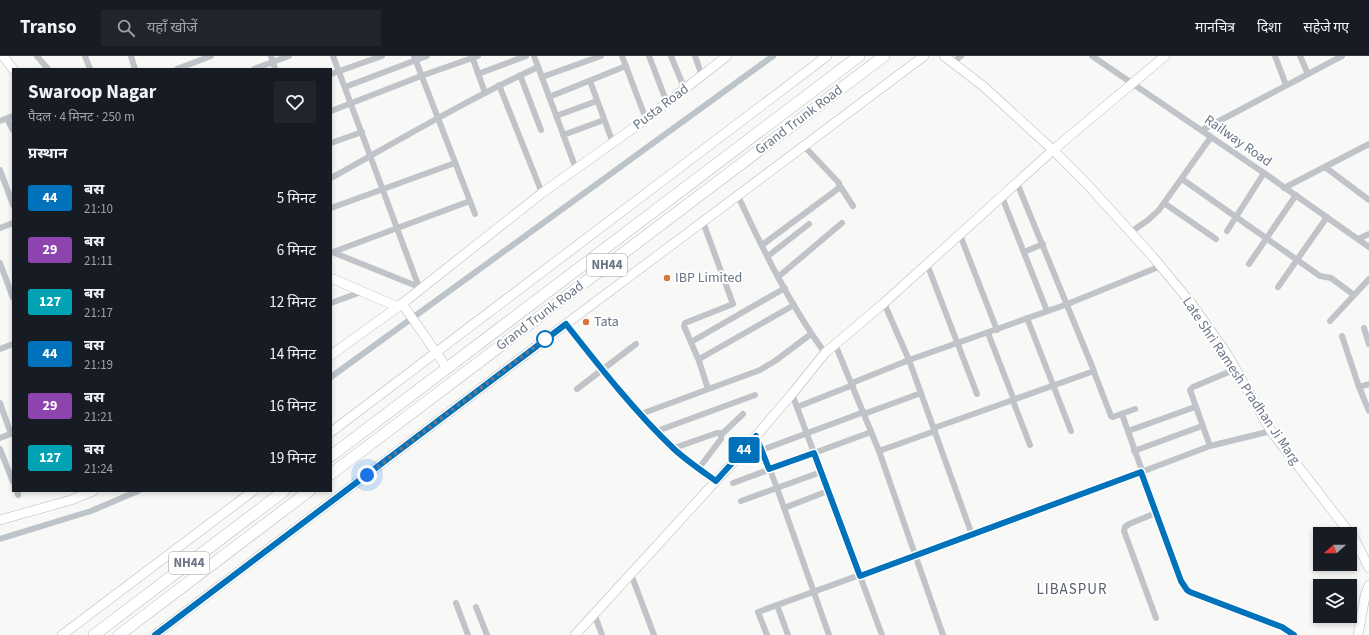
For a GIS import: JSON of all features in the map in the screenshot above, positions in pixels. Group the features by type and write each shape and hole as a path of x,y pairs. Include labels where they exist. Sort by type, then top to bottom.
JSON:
{"highway":[{"name":"Grand Trunk Road","path":"332,455 859,56"},
{"name":"Grand Trunk Road","path":"332,473 884,56"},
{"name":"NH44","path":"94,635 283,492"},
{"name":"NH44","path":"119,635 308,492"}],"main road":[{"path":"332,431 827,56"},
{"path":"155,635 566,324 924,56"},
{"name":"Late Shri Ramesh Pradhan Ji Marg","path":"944,56 983,86 1053,150 1087,184 1161,266 1191,304 1236,369 1271,431 1355,540 1369,568"},
{"path":"575,635 716,481 825,354 960,235 1053,150 1165,56"},
{"path":"6,57 12,68"},
{"name":"Pusta Road","path":"332,354 402,308 420,288 542,193 685,90 722,58"},
{"path":"332,278 402,308 447,368"},
{"path":"0,520 70,500 89,492"},
{"path":"62,635 252,492"},
{"path":"1358,635 1369,585"}],"street":[{"path":"37,56 47,68"},
{"path":"85,56 90,68"},
{"path":"131,56 135,68"},
{"path":"179,68 211,56"},
{"path":"256,68 272,59 289,56"},
{"path":"333,56 420,288"},
{"path":"332,74 382,56"},
{"path":"345,87 415,58 428,56"},
{"path":"478,74 526,56"},
{"path":"535,56 576,169"},
{"path":"542,77 601,56"},
{"path":"622,56 646,119"},
{"path":"649,56 667,103"},
{"path":"671,56 685,90"},
{"path":"694,56 702,76"},
{"path":"952,63 961,56"},
{"name":"Railway Road","path":"1092,56 1202,130 1369,247"},
{"path":"1275,56 1286,85"},
{"path":"1300,56 1308,74"},
{"path":"1202,130 1342,56"},
{"path":"332,111 474,57 485,93"},
{"path":"415,58 421,76 439,117 475,214"},
{"path":"549,97 626,66"},
{"path":"332,177 439,117 499,85 538,67"},
{"path":"520,75 541,130"},
{"path":"590,80 613,143"},
{"path":"499,85 542,193"},
{"path":"556,116 597,101"},
{"path":"0,121 10,117"},
{"path":"563,135 604,120"},
{"path":"332,143 362,132"},
{"path":"1131,232 1148,220 1164,203 1211,137"},
{"path":"1284,188 1369,144"},
{"path":"804,146 840,186 853,206"},
{"path":"332,208 455,163"},
{"path":"1325,167 1369,200"},
{"path":"0,170 12,203"},
{"path":"1227,230 1264,173"},
{"path":"1182,179 1320,276 1331,278 1354,295"},
{"path":"1017,183 1043,244 1111,416 1113,417 1135,409"},
{"path":"762,246 840,186"},
{"path":"1362,196 1369,192"},
{"path":"1249,264 1296,195"},
{"path":"738,196 778,277 811,334 825,354"},
{"path":"1002,197 1048,311"},
{"path":"332,252 470,201"},
{"path":"1164,203 1216,239"},
{"path":"1278,286 1327,217"},
{"path":"703,222 733,304 685,323 684,326 699,361 708,389"},
{"path":"0,228 12,223"},
{"path":"778,277 842,223"},
{"path":"768,256 808,224"},
{"path":"1358,239 1369,234"},
{"path":"960,235 997,330"},
{"path":"1024,252 1043,244"},
{"path":"332,252 420,288"},
{"path":"0,263 12,295"},
{"path":"927,264 977,394"},
{"path":"797,407 909,360 958,344 1067,304 1161,266"},
{"path":"1330,321 1369,279"},
{"path":"691,342 785,288"},
{"path":"332,304 361,292"},
{"path":"884,303 909,360 972,535"},
{"path":"699,361 703,356 794,305"},
{"path":"1027,318 1071,431"},
{"path":"566,324 602,370 657,431 674,448 716,481"},
{"path":"1364,328 1369,344"},
{"path":"988,333 1030,445"},
{"path":"641,414 760,370 775,361 811,334"},
{"path":"1342,336 1369,411"},
{"path":"0,348 12,344"},
{"path":"577,389 636,344"},
{"path":"836,344 879,451 943,635"},
{"path":"1210,446 1190,393 1191,388 1236,369"},
{"path":"879,451 934,429 1094,372"},
{"path":"1360,387 1369,384"},
{"path":"762,450 921,393"},
{"path":"792,394 882,635"},
{"path":"657,431 755,395"},
{"path":"0,403 12,434 0,438"},
{"path":"1128,431 1195,407"},
{"path":"699,468 721,439 722,434 743,414"},
{"path":"1122,417 1181,581 1187,590 1282,627 1294,635"},
{"path":"1134,451 1202,426"},
{"path":"767,635 758,612 972,535 1210,446 1271,431"},
{"path":"674,448 720,432 722,434"},
{"path":"733,483 871,432"},
{"path":"756,436 777,488 829,635"},
{"path":"0,449 12,479"},
{"path":"741,501 821,472"},
{"path":"784,508 828,491"},
{"path":"1156,513 1128,524 1124,531 1156,618"},
{"path":"631,574 654,635"},
{"path":"456,603 468,635"},
{"path":"777,605 788,635"},
{"path":"476,607 486,635"},
{"path":"594,613 602,635"}],"waterway":[{"path":"332,376 773,56"},
{"path":"0,539 91,511 136,492"}],"bus line":[{"name":"44","path":"155,635 566,324 610,379 665,440 680,454 716,481 756,436 769,469 814,453 860,576 1141,472 1181,581 1187,590 1282,627 1294,635"}],"place":[{"name":"IBP Limited","path":"667,278"},
{"name":"Tata","path":"586,322"}],"district":[{"name":"LIBASPUR","path":"1072,589"}],"route":[{"path":"367,475 545,339"}]}
